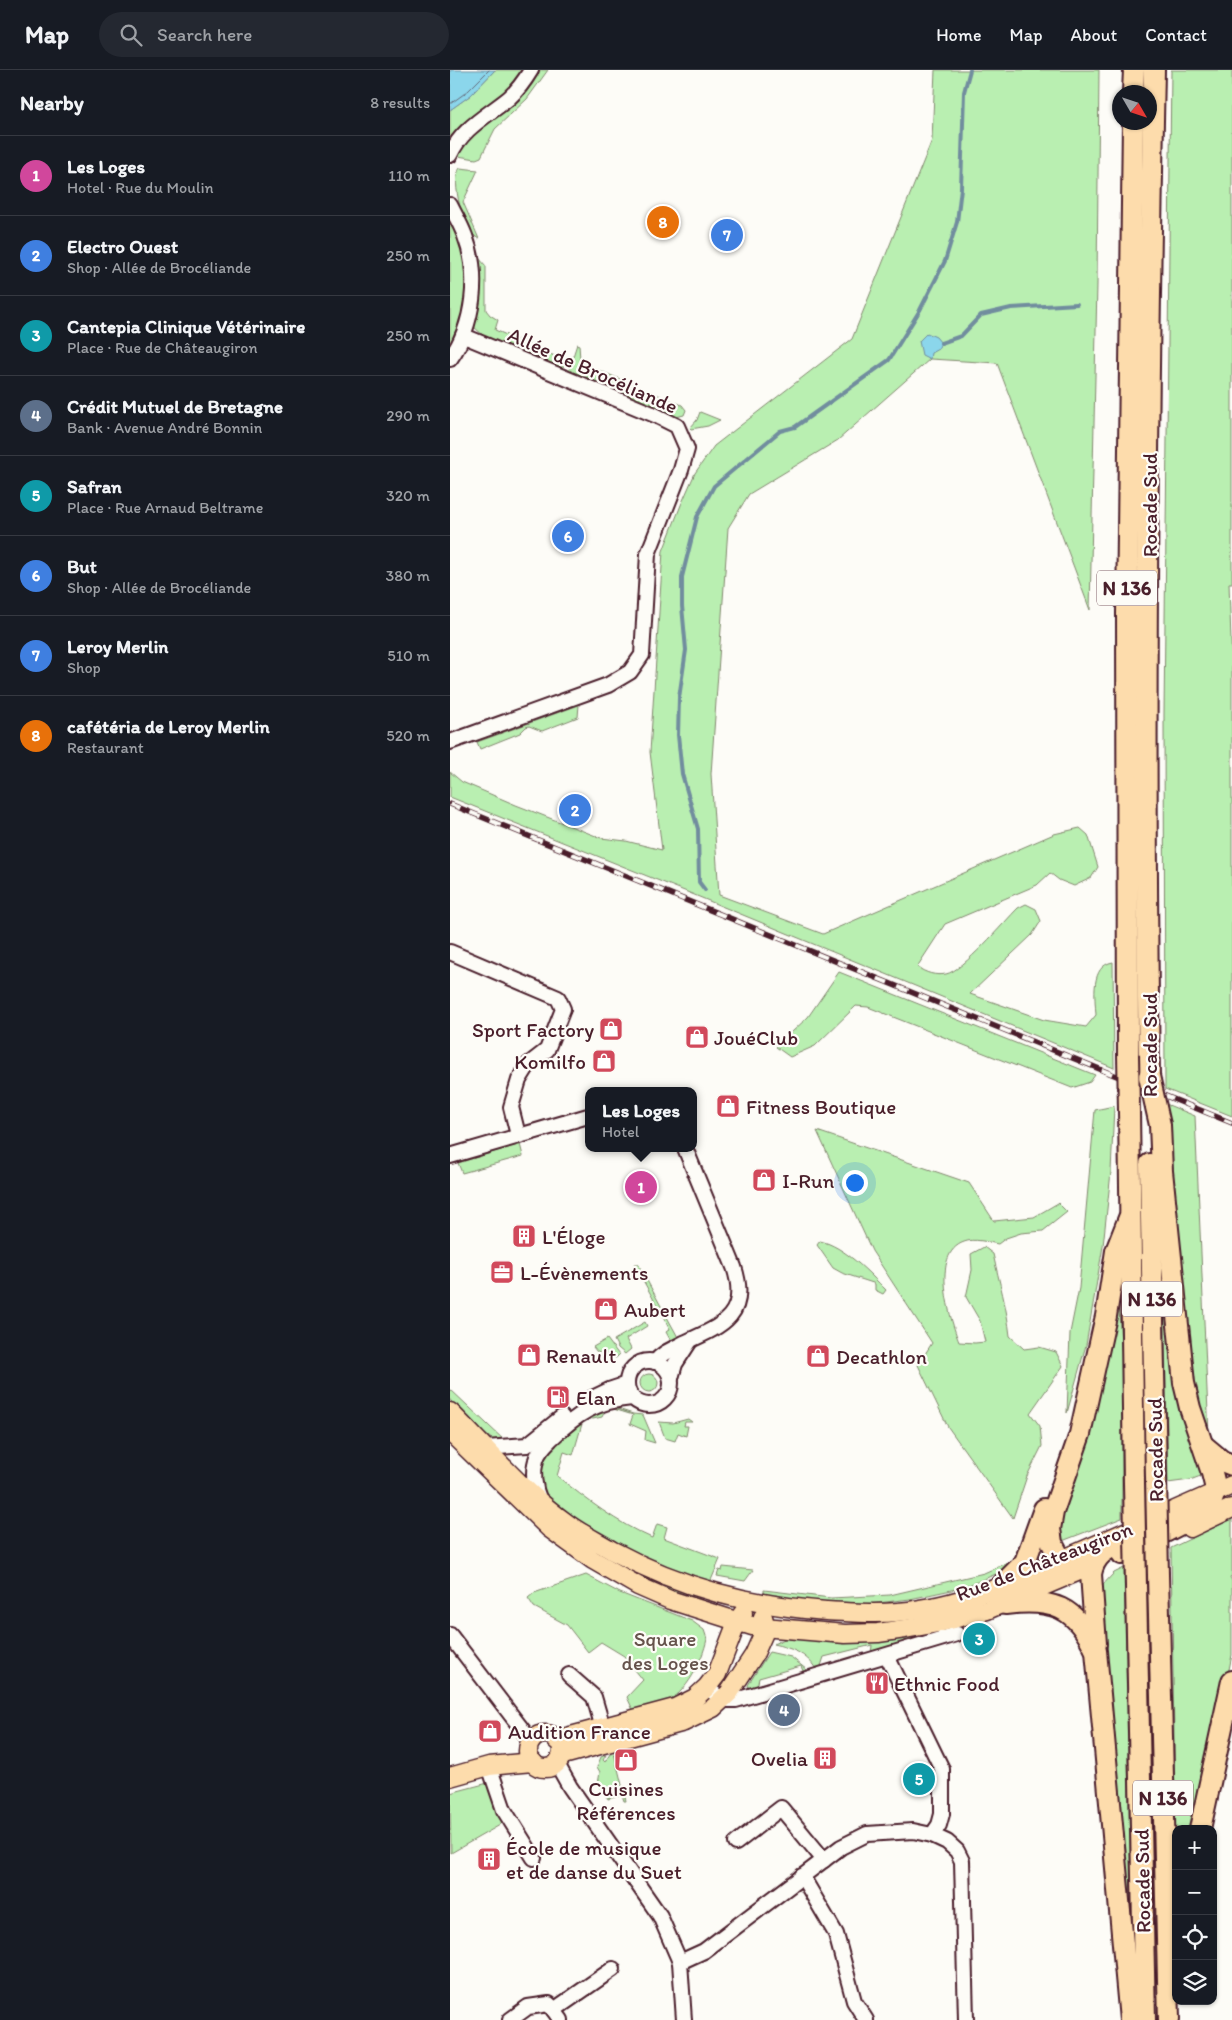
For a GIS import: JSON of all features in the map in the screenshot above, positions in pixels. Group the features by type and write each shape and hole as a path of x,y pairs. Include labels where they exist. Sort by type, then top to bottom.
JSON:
{"highway":[{"path":"1133,85 1134,70"},
{"name":"Rocade Sud","path":"1154,70 1150,247 1147,620 1149,1069 1154,1123 1156,1477 1169,2020"},
{"name":"Rocade Sud","path":"1133,130 1127,614 1129,1218 1145,2020"},
{"path":"1122,1554 1202,1513 1226,1490 1212,1473 1190,1408 1184,1383 1162,1171 1154,1123"},
{"path":"1092,1565 1074,1566 1061,1560 1052,1543 1050,1529 1053,1512 1080,1434 1106,1316 1116,1251 1129,1218"},
{"path":"1087,1403 1057,1474 1028,1556 1003,1596 1058,1606 1085,1629 1096,1651"},
{"path":"1202,1444 1222,1462 1232,1465"},
{"path":"1130,2020 1096,1651 1092,1565 1103,1552 1190,1504"},
{"path":"1201,1825 1232,1680"},
{"path":"1174,2020 1176,2005"}],"main road":[{"name":"Rue de Châteaugiron","path":"450,1412 540,1501 569,1525 640,1565 687,1585 721,1595 814,1610 864,1614 893,1612 1003,1596 1061,1560 1226,1490"},
{"name":"Rue de Châteaugiron","path":"450,1432 525,1507 571,1546 607,1569 638,1586 692,1608 737,1622 766,1628 845,1634 878,1633 938,1624 1003,1596 1122,1554 1232,1508"},
{"path":"530,1751 543,1767 559,1753 603,1728 675,1708 695,1698 707,1687 720,1667 737,1622 751,1601 761,1613 766,1628 749,1663 729,1693 706,1712 684,1722 559,1753"},
{"path":"450,1777 489,1766 530,1751 538,1736 552,1736 559,1753"}],"street":[{"path":"450,155 456,143 466,132 510,96 531,70"},
{"path":"450,205 465,237 470,258 472,298 464,336 450,359"},
{"name":"Allée de Brocéliande","path":"450,742 608,685 630,672 642,655 648,554 681,470 687,449 677,426 655,415 464,336"},
{"path":"450,952 558,998 563,1009 548,1050 529,1064 519,1080 511,1107 518,1135"},
{"path":"450,1156 585,1117"},
{"path":"655,1362 662,1353 707,1333 727,1319 736,1305 739,1288 734,1267 687,1152"},
{"path":"540,1501 535,1488 534,1474 536,1458 543,1447 582,1412 604,1402 632,1398 646,1405 661,1402 670,1390 675,1364 690,1340"},
{"path":"632,1398 627,1384 628,1376 634,1367 646,1361 655,1362 663,1366 671,1378"},
{"path":"486,1448 527,1445 572,1408 596,1395 627,1384"},
{"path":"707,1687 722,1700 736,1700 957,1634"},
{"path":"450,1635 530,1751"},
{"path":"887,1656 942,1770 942,1814 939,1826 932,1835"},
{"path":"569,1675 594,1697 603,1728"},
{"path":"559,1753 570,1788 660,1916 680,1962 684,2020"},
{"path":"489,1766 504,1810 534,1858"},
{"path":"736,1843 781,1808 824,1860"},
{"path":"680,1962 704,1952 802,1876 854,1839 867,1834 913,1831 932,1835 947,1842 960,1856 964,1910 966,2020"},
{"path":"802,1876 836,1934 854,2001 866,2020"},
{"path":"510,2020 528,2007 549,2004 557,2015 614,1969"}],"green space":[{"path":"495,70 525,70 507,92 465,122 450,139 450,110 471,95"},
{"path":"537,70 548,70 527,99 495,129 481,157 476,159 458,156 457,154 472,134 508,107"},
{"path":"935,70 1099,70 1097,284 1090,610 997,363 930,359 838,440 749,494 728,528 711,774 719,895 823,934 1054,834 1080,828 1088,835 1098,867 1091,878 1074,886 1059,880 1050,873 1037,885 945,924 917,967 927,972 942,975 953,971 973,955 1018,908 1026,904 1036,909 1041,921 1032,935 970,994 1044,1020 1086,1027 1096,1015 1095,991 1097,976 1100,969 1113,962 1114,1068 692,894 450,797 450,772 462,782 601,838 626,841 662,850 650,752 663,551 695,473 714,446 852,339 932,140"},
{"path":"1171,70 1232,70 1232,583 1229,583 1232,668 1232,1116 1165,1089 1164,714"},
{"path":"460,168 478,170 463,202 479,239 473,234 463,217 456,183"},
{"path":"450,221 462,252 466,284 462,316 450,346"},
{"path":"478,257 486,266 486,310 498,320 495,330 564,360 566,363 562,368 486,338 473,326"},
{"path":"577,344 579,345 580,359 586,365 682,405 686,410 684,415 676,417 568,372"},
{"path":"700,412 720,420 708,426 691,429"},
{"path":"579,705 578,717 542,731 529,726 520,733 480,749 477,742"},
{"path":"839,972 1095,1075 1090,1082 1072,1088 868,1007 856,1006 815,1046 790,1057 776,1047 808,1017"},
{"path":"1166,1104 1195,1116 1209,1436 1192,1377 1165,1141"},
{"path":"1114,1106 1111,1172 1103,1246 1086,1345 1067,1413 1070,1333 1079,1288 1095,1110"},
{"path":"817,1131 969,1183 994,1221 1034,1217 1058,1203 1067,1212 1043,1231 1021,1233 1006,1238 998,1244 977,1240 964,1242 954,1249 948,1259 945,1273 945,1288 951,1318 959,1342 985,1342 980,1321 966,1297 972,1270 971,1254 984,1247 993,1254 1010,1336 1024,1349 1039,1347 1056,1352 1063,1366 1030,1413 1040,1426 1042,1446 1027,1476 1013,1518 948,1427 918,1365 932,1343 872,1251"},
{"path":"520,1144 523,1156 462,1173 458,1163"},
{"path":"820,1241 838,1248 856,1261 886,1290 883,1294 875,1290 875,1284 833,1268 817,1245"},
{"path":"634,1264 638,1264 679,1339 672,1343 666,1332 670,1329"},
{"path":"1164,1285 1206,1474 1190,1480 1168,1483"},
{"path":"1118,1293 1122,1362 1122,1518 1057,1543 1057,1514 1064,1513"},
{"path":"645,1322 647,1326 626,1339 631,1349 625,1354 618,1348 614,1340"},
{"path":"607,1339 619,1355 616,1358 597,1352 593,1347"},
{"path":"645,1374 653,1374 658,1379 656,1390 645,1392 640,1387 640,1379"},
{"path":"450,1389 506,1442 493,1440 480,1430 450,1400"},
{"path":"609,1406 633,1414 643,1415 655,1443 645,1440 646,1431 630,1424 633,1415 607,1407 602,1417 593,1419 584,1417"},
{"path":"584,1417 573,1455 564,1452 557,1476 603,1510 639,1532 652,1538 657,1524 667,1527 664,1538 720,1559 709,1585 665,1568 623,1548 575,1522 550,1503 540,1484 541,1462 552,1444 571,1426"},
{"path":"688,1419 692,1422 685,1422 684,1426 688,1426 686,1436 678,1433 675,1441 665,1438 659,1422 673,1423"},
{"path":"1232,1519 1232,1575 1230,1577 1232,1581 1232,1655 1197,1825 1175,1825 1171,1548"},
{"path":"579,1539 701,1596 698,1603 612,1564"},
{"path":"1020,1557 1010,1568 977,1582 956,1589 910,1599 870,1604 830,1604 764,1596 764,1590 831,1598 890,1595 984,1573"},
{"path":"723,1567 753,1570 745,1581 717,1576 719,1570 722,1571"},
{"path":"1124,1568 1132,1952 1097,1591 1114,1573"},
{"path":"1151,1570 1155,1766 1148,1768 1144,1573"},
{"name":"Square des Loges","path":"586,1575 620,1593 692,1621 704,1630 707,1639 697,1667 686,1685 672,1699 657,1706 633,1710 627,1697 643,1680 624,1656 601,1642 588,1652 567,1625 534,1607 528,1598 534,1593"},
{"path":"942,1629 943,1634 871,1655 872,1645 824,1657 820,1669 816,1669 808,1659 798,1652 773,1644 787,1638"},
{"path":"769,1652 791,1657 807,1670 803,1671 801,1666 759,1678 757,1688 749,1689 748,1685"},
{"path":"614,1753 626,1801 624,1801 622,1795 608,1799 598,1784 600,1772 597,1767 601,1757 606,1755 603,1760 605,1762 610,1754"},
{"path":"488,1783 502,1821 500,1825 451,1853 450,1793"}],"water":[{"path":"450,70 495,70 471,95 450,110"},
{"path":"927,333 936,337 941,343 938,349 931,353 930,359 922,355 919,341"}],"waterway":[{"path":"705,890 699,882 698,829 682,774 678,735 679,698 686,650 682,606 682,577 697,517 714,486 780,431 795,427 889,360 920,310 945,261 957,222 961,188 964,92 970,70"},
{"path":"941,343 961,336 981,315 1011,308 1077,304"}],"railway":[{"path":"450,804 1232,1123"}],"place":[{"name":"cafétéria de Leroy Merlin","path":"663,222"},
{"name":"Leroy Merlin","path":"727,235"},
{"name":"But","path":"568,536"},
{"name":"Electro Ouest","path":"575,810"},
{"name":"Sport Factory","path":"611,1029"},
{"name":"JouéClub","path":"697,1037"},
{"name":"Komilfo","path":"604,1061"},
{"name":"Fitness Boutique","path":"728,1106"},
{"name":"I-Run","path":"764,1180"},
{"name":"Les Loges","path":"641,1187"},
{"name":"L'Éloge","path":"524,1236"},
{"name":"L-Évènements","path":"502,1272"},
{"name":"Aubert","path":"606,1309"},
{"name":"Renault","path":"529,1355"},
{"name":"Decathlon","path":"818,1356"},
{"name":"Elan","path":"558,1397"},
{"name":"Cantepia Clinique Vétérinaire","path":"979,1639"},
{"name":"Ethnic Food","path":"877,1683"},
{"name":"Crédit Mutuel de Bretagne","path":"784,1710"},
{"name":"Audition France","path":"490,1731"},
{"name":"Ovelia","path":"825,1758"},
{"name":"Cuisines Références","path":"626,1760"},
{"name":"Safran","path":"919,1779"},
{"name":"École de musique et de danse du Suet","path":"489,1859"}]}
